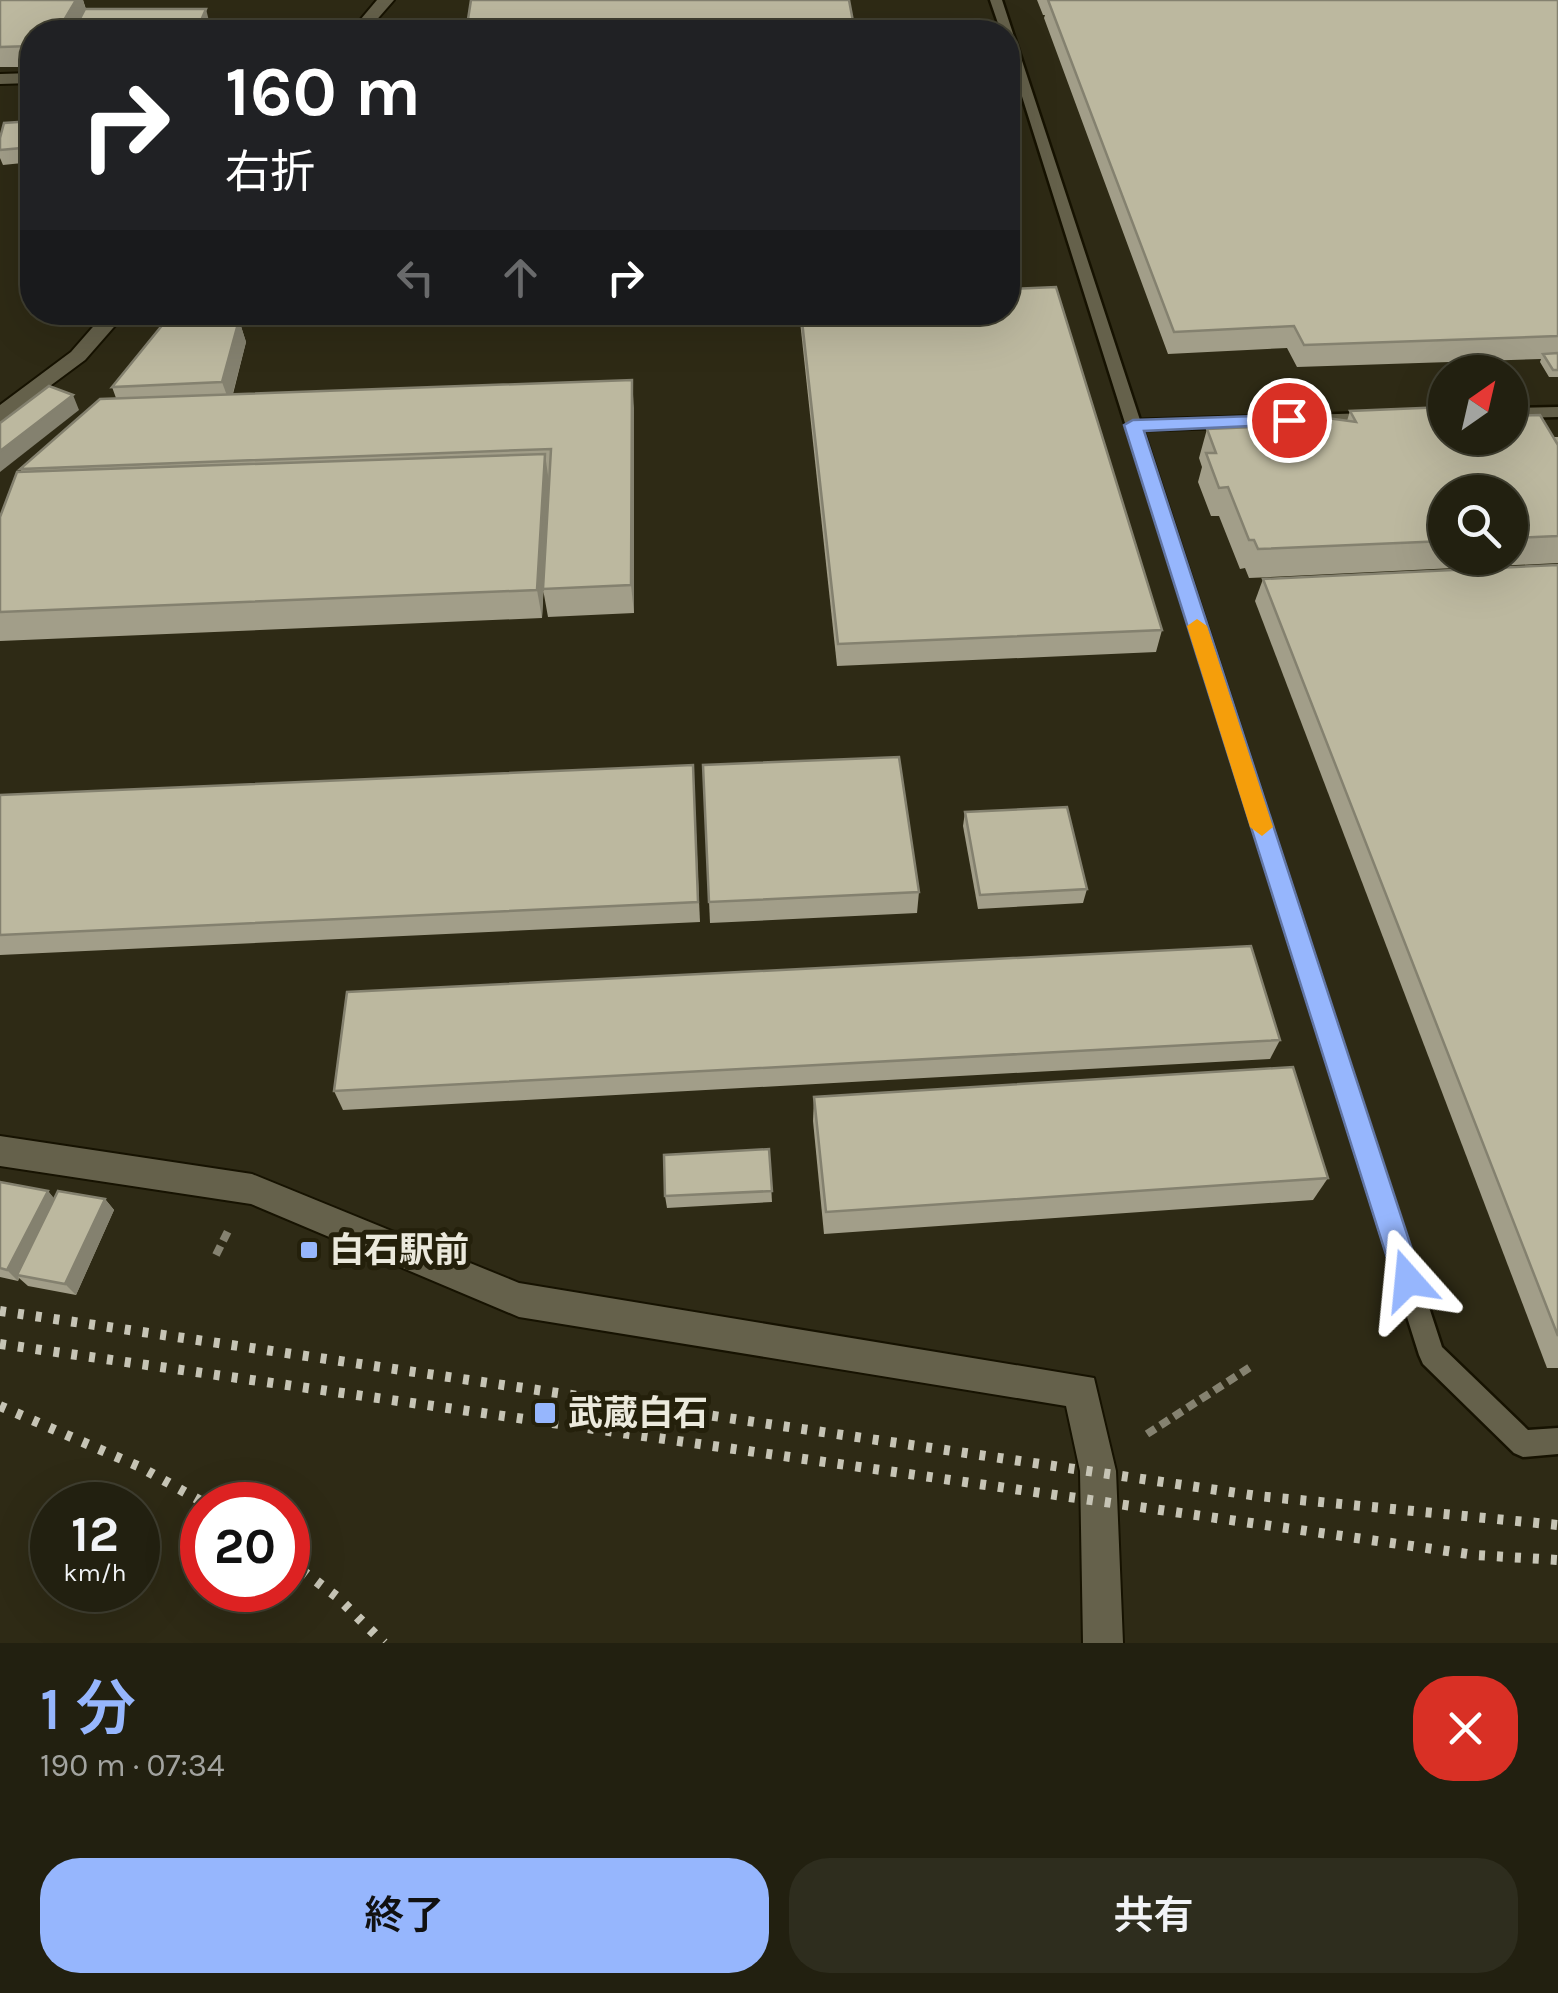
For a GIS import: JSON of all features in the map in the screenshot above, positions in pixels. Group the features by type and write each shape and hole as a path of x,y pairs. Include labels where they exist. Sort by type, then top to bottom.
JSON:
{"street":[{"path":"368,20 386,0"},
{"path":"0,416 78,356 105,325"},
{"path":"0,1152 252,1188 519,1300 1081,1392 1098,1470 1103,1643"}],"lane":[{"path":"1020,74 1432,1355 1524,1444 1558,1442"},
{"path":"1528,413 1558,412"},
{"path":"1133,425 1386,417"}],"path":[{"path":"216,1256 230,1227"},
{"path":"1148,1434 1252,1366"}],"building":[{"path":"0,0 76,0 64,20 20,20 20,46 0,47"},
{"path":"471,0 849,0 853,20 468,20"},
{"path":"1048,0 1558,0 1558,336 1304,345 1294,326 1174,332"},
{"path":"85,9 206,9 201,20 79,20"},
{"path":"20,122 20,148 0,150 4,123"},
{"path":"1056,287 1162,630 838,644 802,325 1020,325 1020,288"},
{"path":"162,325 238,325 222,382 112,387"},
{"path":"1558,353 1558,370 1553,370 1543,354"},
{"path":"632,380 631,585 543,589 551,449 20,469 100,399"},
{"path":"49,386 73,395 0,451 0,423"},
{"path":"1428,408 1428,455 1528,455 1528,415 1540,415 1558,445 1558,536 1528,537 1528,475 1428,475 1428,542 1258,549 1254,540 1249,540 1228,487 1219,488 1206,453 1216,453 1207,429 1330,424 1327,418 1356,422 1350,411"},
{"path":"545,454 537,590 0,612 0,517 17,472"},
{"path":"1558,565 1558,1336 1263,579 1428,571 1428,575 1528,575 1528,566"},
{"path":"899,757 919,892 709,902 703,765"},
{"path":"693,765 698,902 0,935 0,795"},
{"path":"1067,807 1087,889 980,895 965,812"},
{"path":"1251,946 1280,1040 334,1091 347,992"},
{"path":"1293,1067 1328,1178 826,1212 814,1097"},
{"path":"769,1149 772,1191 665,1196 664,1155"},
{"path":"0,1182 48,1191 7,1270 0,1268"},
{"path":"58,1191 105,1199 65,1284 17,1275"}],"railway":[{"path":"0,1311 1258,1496 1558,1525"},
{"path":"0,1344 1475,1555 1558,1560"},
{"path":"0,1406 140,1467 180,1489"},
{"path":"310,1576 384,1643"}],"slow traffic":[{"path":"1197,626 1262,827"}],"place":[{"name":"白石駅前","path":"309,1250"},
{"name":"武蔵白石","path":"545,1413"}],"route":[{"path":"1289,420 1133,425 1408,1280"}]}
